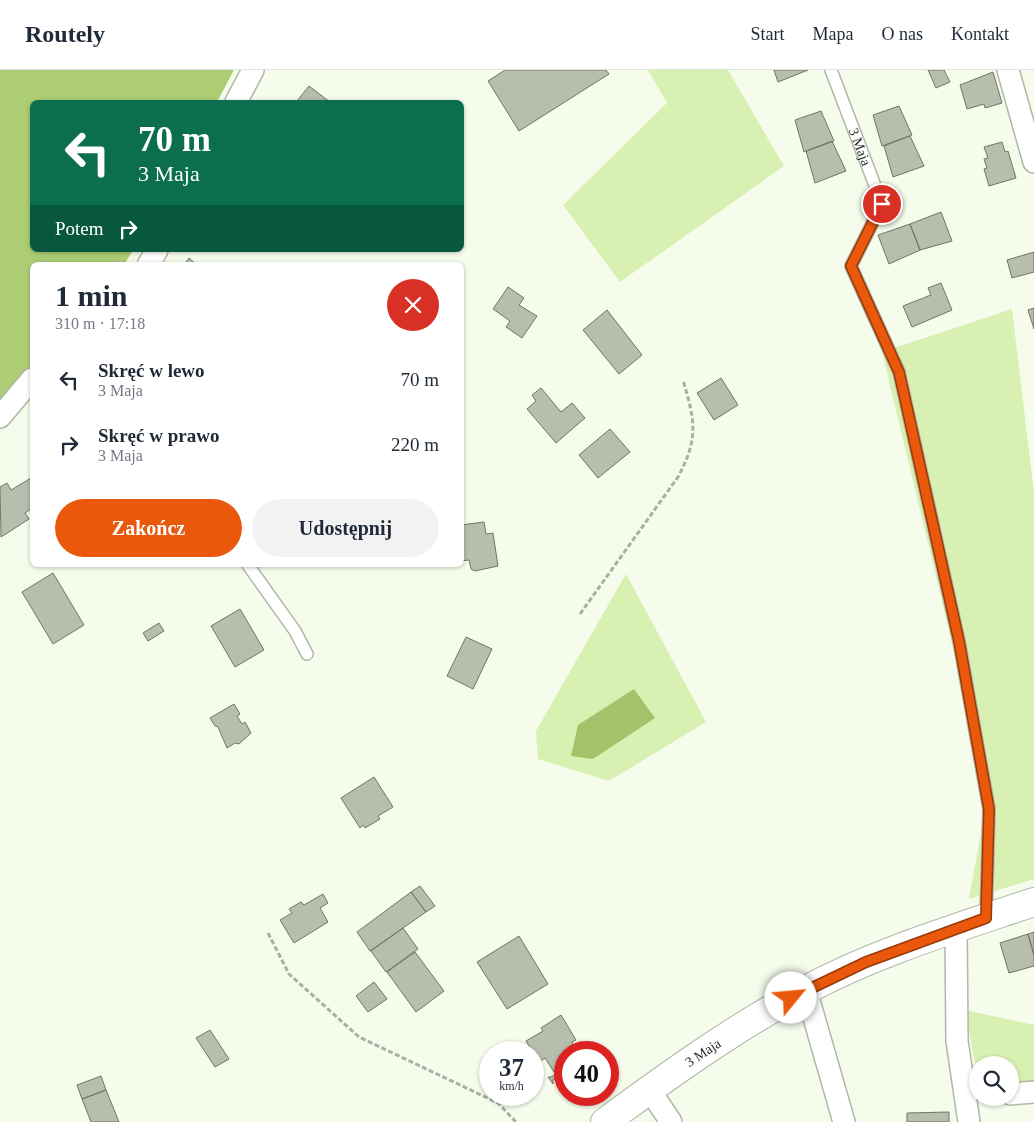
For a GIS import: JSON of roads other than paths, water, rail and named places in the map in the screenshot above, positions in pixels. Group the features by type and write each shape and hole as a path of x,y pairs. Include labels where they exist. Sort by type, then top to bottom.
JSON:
{"street":[{"path":"237,100 253,70"},
{"path":"1008,70 1034,162"},
{"path":"0,417 30,381"},
{"name":"3 Maja","path":"605,1122 649,1089 746,1024 806,990 866,962 1034,902"},
{"path":"956,929 957,1041 969,1090"},
{"path":"806,990 844,1122"},
{"path":"649,1089 670,1122"},
{"path":"1019,1093 1034,1092"},
{"path":"969,1122 970,1106"}],"lane":[{"name":"3 Maja","path":"831,70 882,204 851,266 899,372 959,641 989,809 986,918"},
{"path":"249,567 295,631 307,654"}]}
